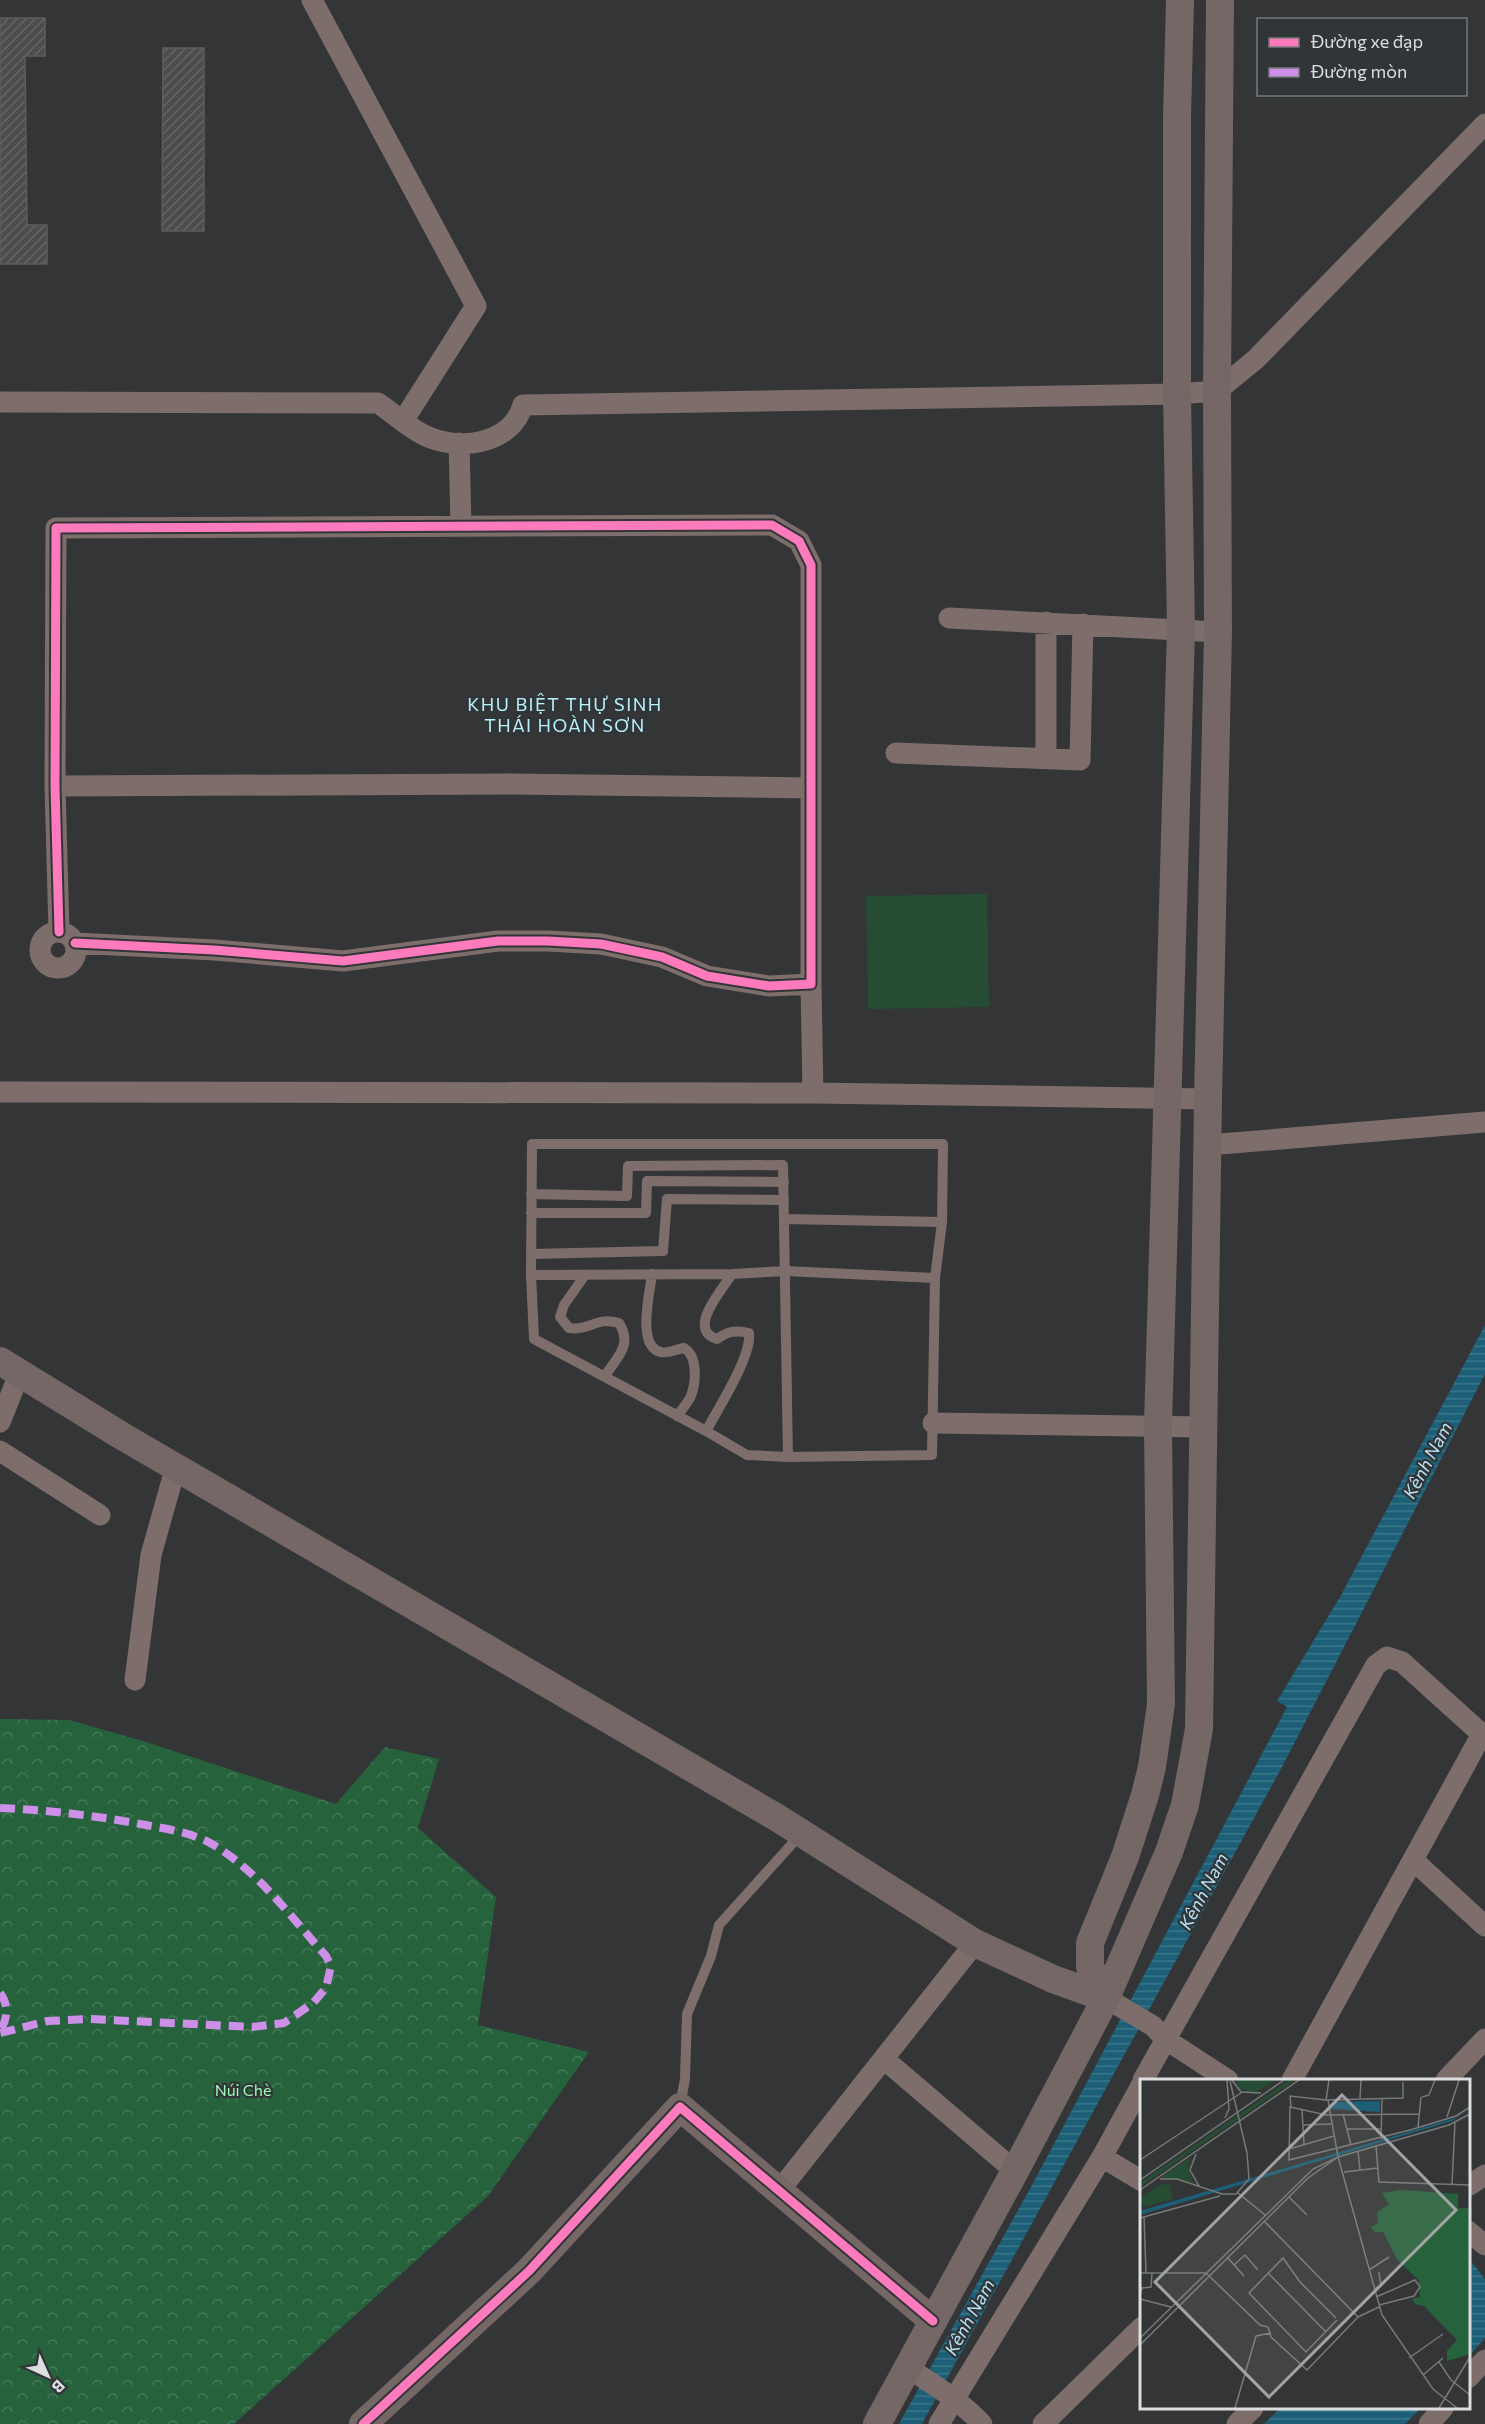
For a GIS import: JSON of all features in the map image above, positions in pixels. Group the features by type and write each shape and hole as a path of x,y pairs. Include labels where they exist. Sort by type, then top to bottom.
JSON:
{"main road":[{"path":"1106,1998 1090,1967 1090,1942 1125,1857 1145,1795 1152,1767 1161,1704 1158,1425 1181,629 1177,394 1177,117 1180,0"},
{"path":"877,2424 1106,1998 1169,1852 1185,1805 1194,1765 1199,1729 1208,1099 1218,632 1220,0"},
{"path":"10,1367 122,1436 802,1832 975,1943 1053,1979 1106,1998"},
{"path":"363,2424 529,2271 680,2107 933,2321"}],"street":[{"path":"312,0 476,306 403,421"},
{"path":"0,402 378,402 425,436 446,443 459,443 489,440 511,428 519,418 523,405 1177,394 1217,391 1256,359 1485,124"},
{"path":"459,443 461,526"},
{"path":"811,984 769,986 707,976 652,955 601,944 498,941 343,961 67,938 55,786 56,528 772,525 799,541 811,565 813,1093"},
{"path":"949,618 1218,632"},
{"path":"1046,622 1046,757"},
{"path":"896,753 1080,760 1083,624"},
{"path":"55,786 511,784 811,788"},
{"path":"0,1092 813,1093 1208,1099"},
{"path":"1208,1145 1485,1122"},
{"path":"0,1422 10,1367"},
{"path":"933,1423 1204,1427"},
{"path":"0,1451 100,1515"},
{"path":"135,1680 151,1555 176,1466"},
{"path":"1143,2079 1159,2032 1376,1665 1387,1657 1402,1662 1484,1736 1293,2079"},
{"path":"1413,1860 1485,1926"},
{"path":"779,2191 975,1943"},
{"path":"1106,1998 1227,2079"},
{"path":"1447,2079 1485,2039"},
{"path":"884,2059 1015,2171"},
{"path":"939,2424 950,2395 1102,2157 1140,2086"},
{"path":"1102,2157 1140,2180"},
{"path":"1470,2185 1485,2175"},
{"path":"1470,2233 1485,2246"},
{"path":"1043,2424 1140,2329"},
{"path":"1470,2376 1485,2360"},
{"path":"908,2368 950,2395 982,2424"},
{"path":"1237,2424 1252,2409"},
{"path":"1429,2424 1442,2409"}],"lane":[{"path":"532,1144 943,1144 942,1222 935,1278 932,1455 788,1457 747,1455 534,1339 531,1194 532,1144"},
{"path":"531,1194 627,1196 628,1166 783,1165 788,1457"},
{"path":"531,1213 646,1213 647,1181 783,1182"},
{"path":"531,1254 663,1251 667,1199 784,1200"},
{"path":"784,1218 942,1222"},
{"path":"531,1275 732,1274 784,1271 935,1278"},
{"path":"652,1274 646,1310 647,1341 652,1349 661,1352 684,1348 690,1351 694,1360 691,1397 677,1416"},
{"path":"706,1431 732,1384 750,1343 749,1334 738,1330 726,1332 717,1339 710,1337 703,1324 709,1309 732,1274"},
{"path":"585,1275 564,1305 561,1317 569,1328 579,1329 606,1319 619,1323 626,1334 625,1345 605,1376"},
{"path":"680,2107 685,2079 687,2014 711,1956 719,1925 802,1832"}],"green space":[{"path":"987,894 989,1007 868,1009 866,896"},
{"name":"Núi Chè","path":"0,1719 69,1720 143,1741 336,1804 385,1747 439,1759 418,1828 496,1897 478,2025 589,2052 488,2196 234,2424 0,2424"}],"water":[{"name":"Kênh Nam","path":"1485,1325 1485,1374 1282,1767 922,2424 899,2424 1032,2185 1287,1707 1277,1701 1340,1597"},
{"path":"1470,2260 1485,2279 1485,2338 1470,2355"},
{"path":"1279,2409 1420,2409 1405,2424 1264,2424"}],"building":[{"path":"0,18 45,18 45,56 25,56 27,225 47,225 47,264 0,264"},
{"path":"163,48 204,48 204,231 162,231"}],"marked path":[{"path":"0,1808 110,1819 171,1830 205,1840 229,1855 259,1881 326,1956 331,1966 326,1988 313,2003 284,2023 252,2027 89,2019 48,2021 0,2033"},
{"path":"0,1993 5,2002 6,2012 0,2031"}],"cycle path":[{"path":"59,932 55,786 56,528 772,525 799,541 811,565 811,984 769,986 707,976 662,957 601,944 548,941 498,941 343,961 214,950 75,943"},
{"path":"363,2424 529,2271 680,2107 933,2321"}],"district":[{"name":"KHU BIỆT THỰ SINH THÁI HOÀN SƠN","path":"565,714"}]}
